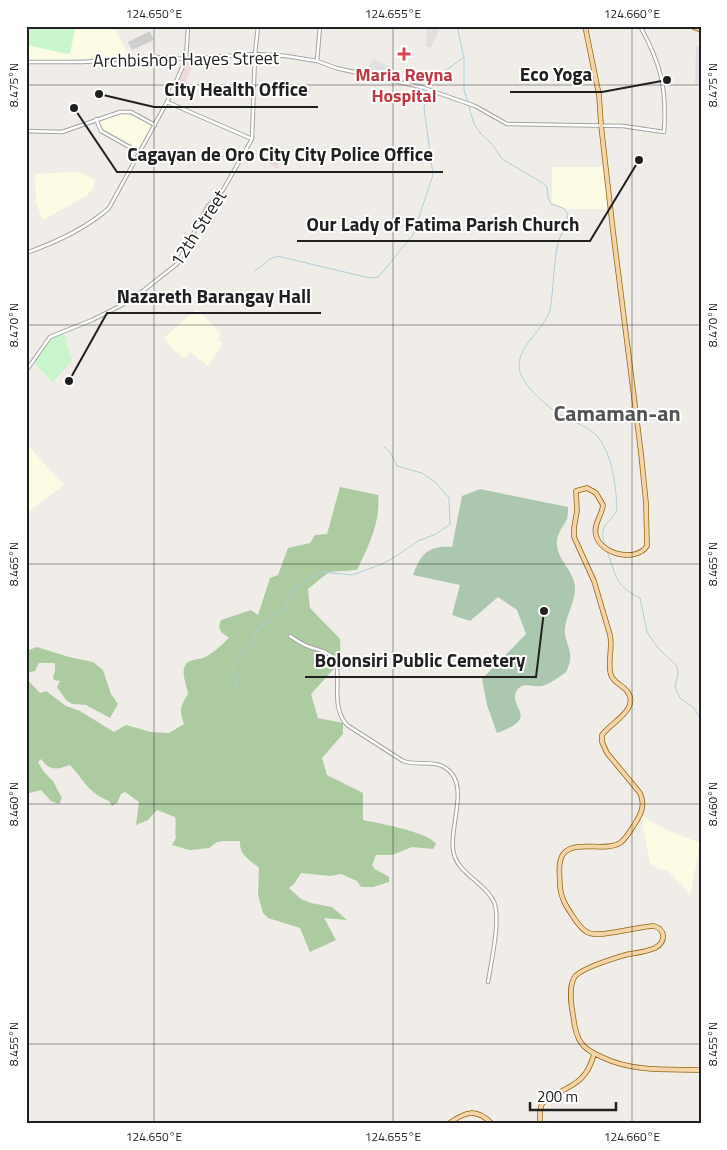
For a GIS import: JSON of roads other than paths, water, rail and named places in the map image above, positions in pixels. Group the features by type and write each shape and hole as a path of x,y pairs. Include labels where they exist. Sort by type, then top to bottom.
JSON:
{"main road":[{"path":"585,26 598,84 601,125 641,453 646,503 647,543 645,549 635,554 622,554 607,550 599,544 596,524 603,508 602,502 596,493 587,488 576,490 577,511 574,537 594,582 610,635 612,643 610,673 614,680 628,692 630,700 625,713 602,735 602,742 607,753 640,793 643,808 630,832 621,842 612,846 574,848 566,852 560,861 561,894 574,919 588,933 598,934 654,926 660,929 664,935 654,948 624,956 585,970 575,976 572,987 574,1024 580,1042 594,1054 623,1066 701,1070"},
{"path":"621,26 630,26"},
{"path":"691,26 701,30"},
{"path":"540,1124 540,1111 543,1102 582,1079 591,1066 594,1054"},
{"path":"448,1124 460,1116 473,1112 484,1116 492,1124"}],"street":[{"path":"26,253 52,243 109,208 167,102 186,59 188,26"},
{"name":"12th Street","path":"26,371 50,337 120,306 175,267 208,206 223,190 252,139 255,54 258,26"},
{"path":"317,62 320,26"},
{"name":"Archbishop Hayes Street","path":"26,62 83,62 156,57 186,59 255,54 286,56 431,91 470,104 507,124 601,125 664,132 665,101 663,82 653,49 640,26"},
{"path":"167,102 252,139"},
{"path":"26,131 62,132 120,112 128,112 155,125"},
{"path":"96,119 101,131 140,153"},
{"path":"290,636 302,644 328,653 334,658 338,708 348,725 403,761 413,764 439,764 454,777 458,795 453,833 453,853 459,865 491,897 495,906 494,947 488,982"}],"waterway":[{"path":"457,26 464,58 464,90 474,124 481,134 493,145 502,159 541,182 547,187 548,198 551,204 563,208 567,213 567,221 556,251 550,310 543,324 523,350 519,365 523,379 533,392 559,414 594,433 607,453 613,472 617,510 603,530 606,547"},
{"path":"255,271 277,256 370,278 378,277 381,274 413,235 433,175 424,108 428,87 434,79 463,58"},
{"path":"238,693 233,667 250,645 259,627 270,621 285,608 294,588 321,572 352,575 382,564 418,541 436,534 450,524 449,498 435,482 422,473 397,466 390,452 384,447"},
{"path":"607,551 621,584 625,589 640,598 647,632 658,648 677,666 678,675 675,686 680,698 694,708 701,719"}],"place":[{"name":"Maria Reyna Hospital","path":"404,54"},
{"name":"Eco Yoga","path":"667,80"},
{"name":"City Health Office","path":"99,94"},
{"name":"Cagayan de Oro City City Police Office","path":"74,108"},
{"name":"Our Lady of Fatima Parish Church","path":"639,160"},
{"name":"Nazareth Barangay Hall","path":"69,381"},
{"name":"Bolonsiri Public Cemetery","path":"544,611"}],"district":[{"name":"Camaman-an","path":"617,413"}]}
